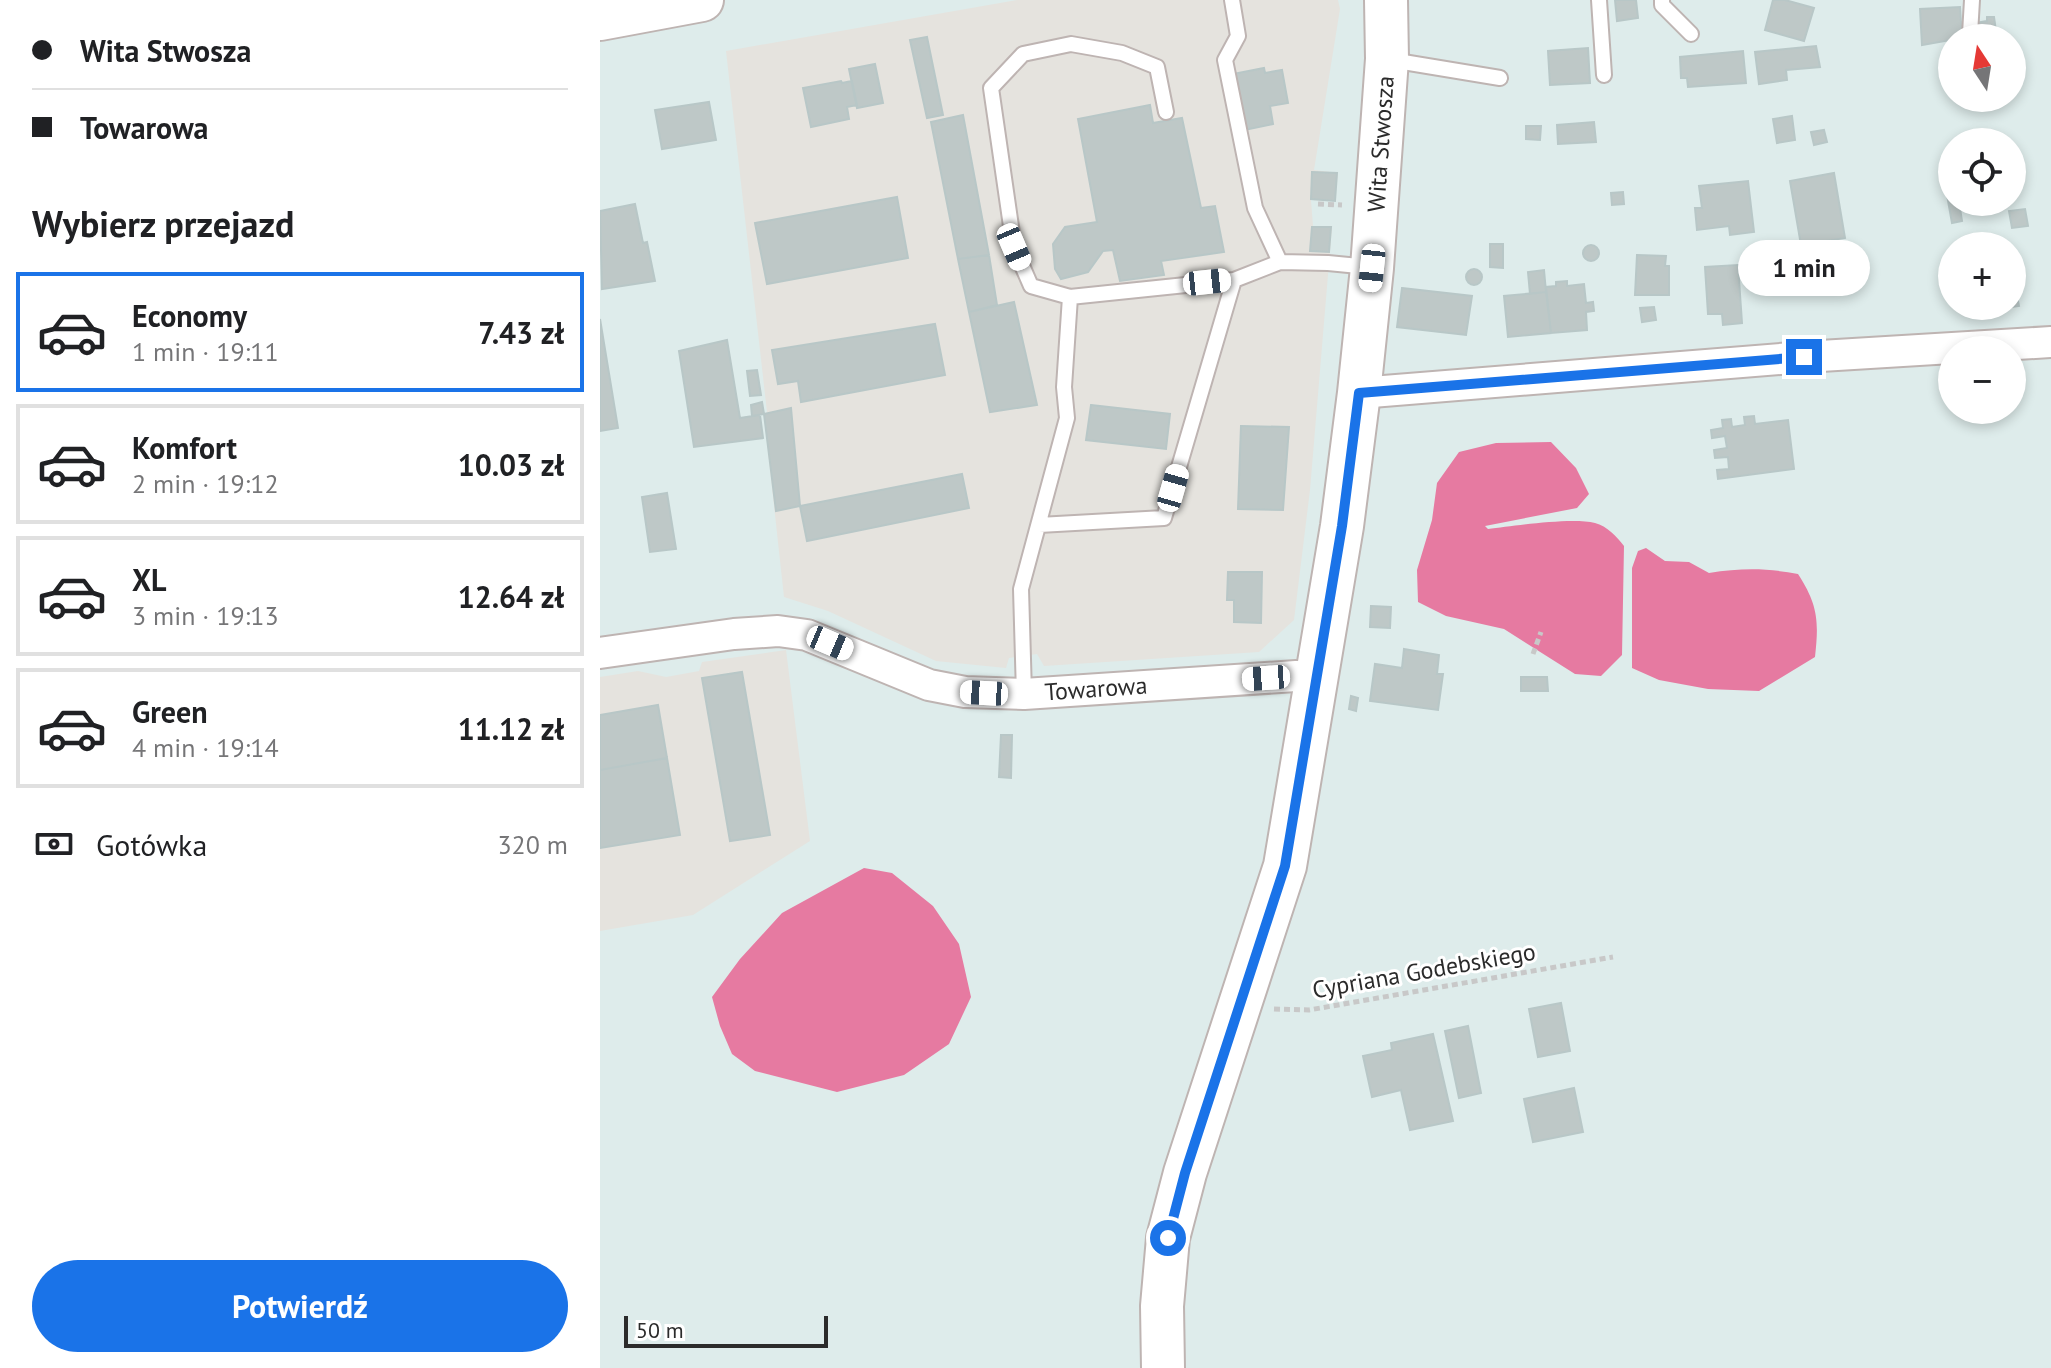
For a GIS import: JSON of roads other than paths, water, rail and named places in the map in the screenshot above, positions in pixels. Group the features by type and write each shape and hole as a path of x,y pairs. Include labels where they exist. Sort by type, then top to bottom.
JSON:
{"street":[{"path":"600,19 702,0"},
{"name":"Wita Stwosza","path":"1163,1368 1162,1306 1168,1238 1185,1173 1285,866 1342,526 1372,268 1387,59 1386,0"},
{"path":"1359,393 1804,357 2051,342"},
{"name":"Towarowa","path":"600,653 734,634 778,631 807,635 929,685 965,692 1024,694 1281,677 1317,678"}],"lane":[{"path":"1232,0 1238,36 1225,60 1255,208 1280,262"},
{"path":"1599,0 1604,75"},
{"path":"1662,0 1662,5 1691,34"},
{"path":"1971,24 1972,0"},
{"path":"1166,112 1157,67 1122,53 1071,44 1023,54 991,88 1014,247 1031,286 1070,297 1234,280 1280,262 1372,268"},
{"path":"1387,59 1500,78"},
{"path":"1039,525 1164,518 1234,280"},
{"path":"1024,694 1021,589 1067,418 1064,387 1070,297"}]}
